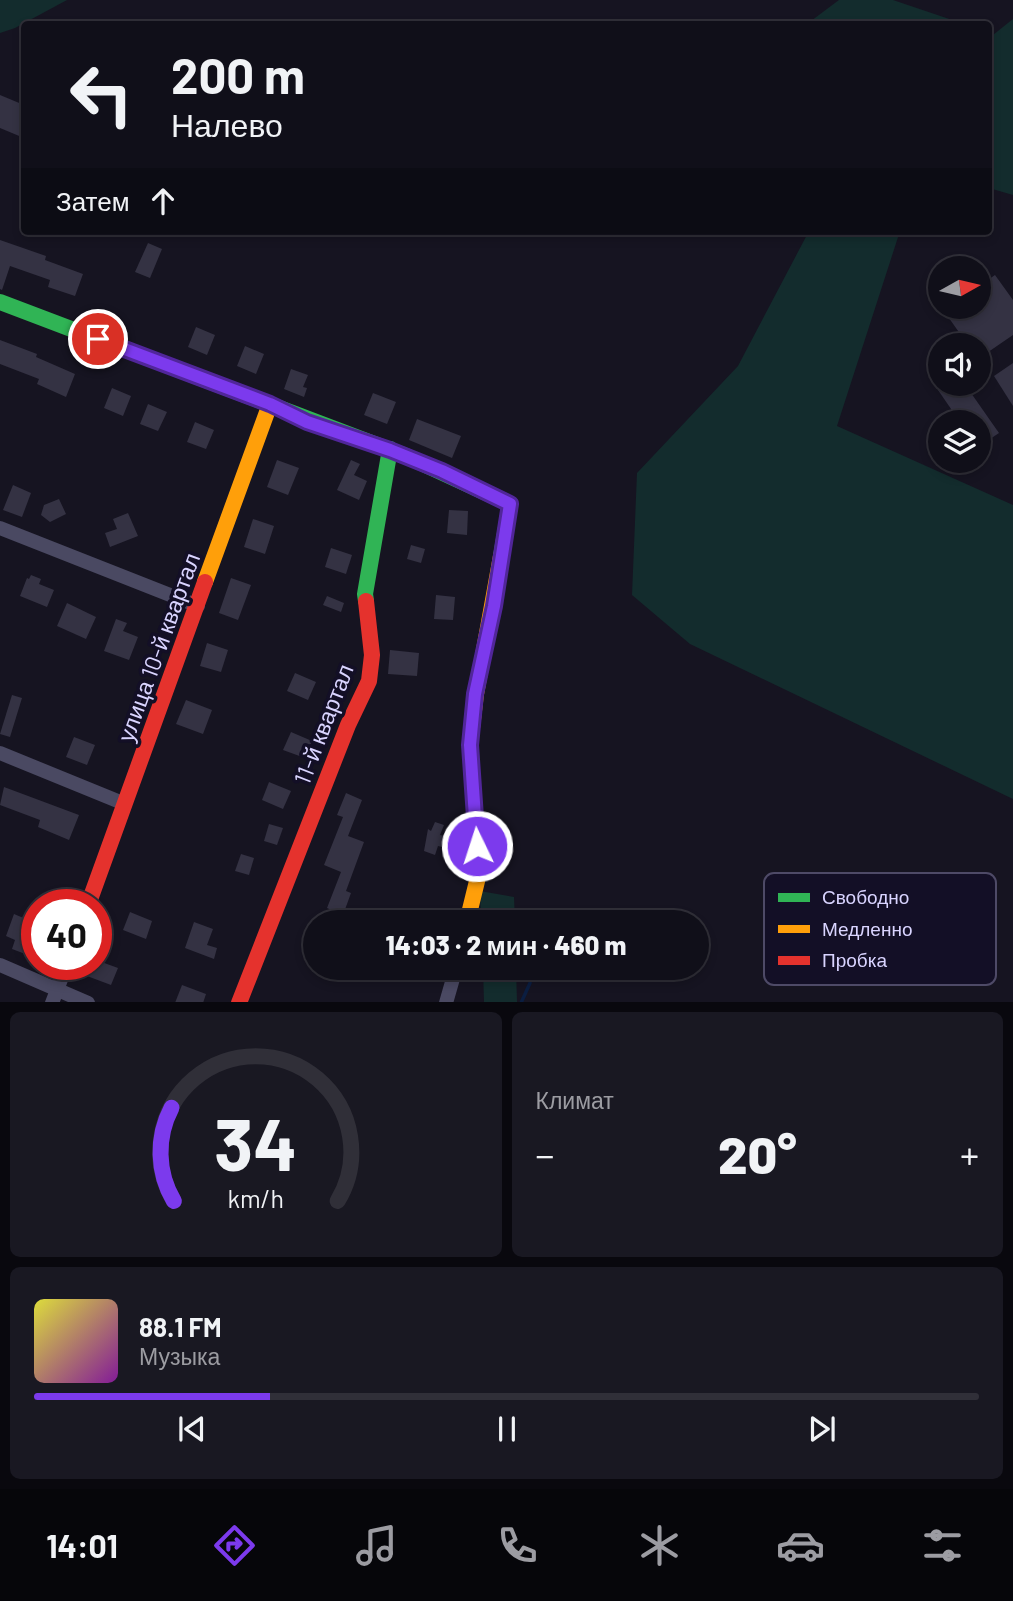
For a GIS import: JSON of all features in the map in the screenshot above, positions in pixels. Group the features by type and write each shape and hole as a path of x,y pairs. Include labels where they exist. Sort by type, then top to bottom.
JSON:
{"street":[{"path":"0,302 270,404 307,422 390,450 442,471 510,504 475,694 470,745 479,873 470,910"},
{"name":"улица 10-й квартал","path":"94,889 270,404"},
{"name":"11-й квартал","path":"239,1002 348,725 369,681 372,655 365,594 390,450"},
{"path":"0,528 198,606"},
{"path":"0,753 125,804"},
{"path":"0,965 55,996 83,1002"},
{"path":"446,1002 453,980"}],"green space":[{"path":"0,0 67,0 28,21 21,21 21,25 15,28 0,33"},
{"path":"839,0 893,0 955,21 811,21"},
{"path":"1013,19 1013,195 992,189 993,35"},
{"path":"807,235 899,235 837,426 928,467 928,473 942,473 1013,505 1013,799 690,644 632,595 637,473 738,366"},
{"path":"480,891 514,897 515,910 481,910"},
{"path":"483,980 516,980 517,1002 484,1002"}],"building":[{"path":"0,95 21,104 21,137 0,128"},
{"path":"0,240 46,256 45,260 83,274 75,296 48,287 50,280 10,266 2,290 0,289"},
{"path":"148,243 162,249 150,278 135,272"},
{"path":"995,275 1013,300 1013,335 991,350 991,333 960,333 950,319 991,319 991,278"},
{"path":"196,327 215,335 207,355 188,347"},
{"path":"0,340 37,354 36,357 75,374 66,397 37,384 39,379 0,364"},
{"path":"245,346 264,354 256,374 237,366"},
{"path":"1013,363 1013,406 994,376"},
{"path":"291,369 308,375 303,387 307,388 304,397 284,389"},
{"path":"112,388 131,396 123,416 104,408"},
{"path":"373,393 396,402 387,424 364,415"},
{"path":"942,396 973,396 983,410 952,410"},
{"path":"148,404 167,412 158,431 140,424"},
{"path":"417,419 461,436 452,458 409,440"},
{"path":"195,422 214,430 206,449 187,442"},
{"path":"991,422 999,433 991,438"},
{"path":"277,460 299,468 288,495 267,487"},
{"path":"351,460 360,464 354,475 367,481 359,500 337,490"},
{"path":"13,485 31,493 22,517 3,510"},
{"path":"59,499 66,514 50,522 41,515 44,505"},
{"path":"449,510 468,511 467,535 447,533"},
{"path":"128,513 138,536 110,547 105,533 117,529 113,519"},
{"path":"253,519 274,526 265,554 244,547"},
{"path":"411,545 425,549 421,563 407,559"},
{"path":"331,548 352,555 346,574 325,567"},
{"path":"31,575 41,579 39,584 54,590 47,607 20,596 27,578"},
{"path":"231,578 251,585 238,620 219,613"},
{"path":"436,595 455,597 453,620 434,619"},
{"path":"327,596 344,603 341,612 323,605"},
{"path":"67,603 96,617 86,639 57,626"},
{"path":"116,619 127,623 123,631 138,637 129,660 104,651"},
{"path":"207,643 228,650 221,672 200,666"},
{"path":"390,650 419,653 417,676 388,674"},
{"path":"295,673 316,682 308,700 287,691"},
{"path":"12,695 22,698 10,737 0,734"},
{"path":"186,700 212,710 203,734 176,724"},
{"path":"291,732 312,741 305,758 283,750"},
{"path":"74,737 95,745 87,765 66,757"},
{"path":"269,782 291,791 283,809 262,800"},
{"path":"4,787 79,815 69,840 38,827 40,820 0,805"},
{"path":"346,793 362,800 348,836 364,842 346,891 351,893 345,910 327,908 341,872 324,865 343,817 337,815"},
{"path":"435,822 444,825 440,835 445,836 442,847 438,846 435,855 424,851 428,829 431,831"},
{"path":"269,824 283,828 277,845 264,841"},
{"path":"241,854 254,858 249,875 235,871"},
{"path":"130,912 152,921 146,939 123,930"},
{"path":"14,914 21,917 21,952 12,949 15,940 6,936"},
{"path":"194,922 213,929 207,945 217,948 214,959 185,948"},
{"path":"112,966 118,968 111,985 98,980 112,980"},
{"path":"182,985 206,994 203,1002 175,1002"}],"waterway":[{"path":"521,1002 530,983"}],"traffic: fast":[{"path":"0,302 406,456 510,504 501,556"},
{"path":"366,601 390,449"}],"traffic: slow":[{"path":"205,582 270,404"},
{"path":"470,910 479,873 470,745 476,694 501,556"}],"traffic: jam":[{"path":"94,889 205,582"},
{"path":"239,1002 348,725 369,681 372,655 366,601"}],"route":[{"path":"98,339 270,404 307,422 390,450 442,471 510,504 494,606 475,694 470,745 477,846"}]}
